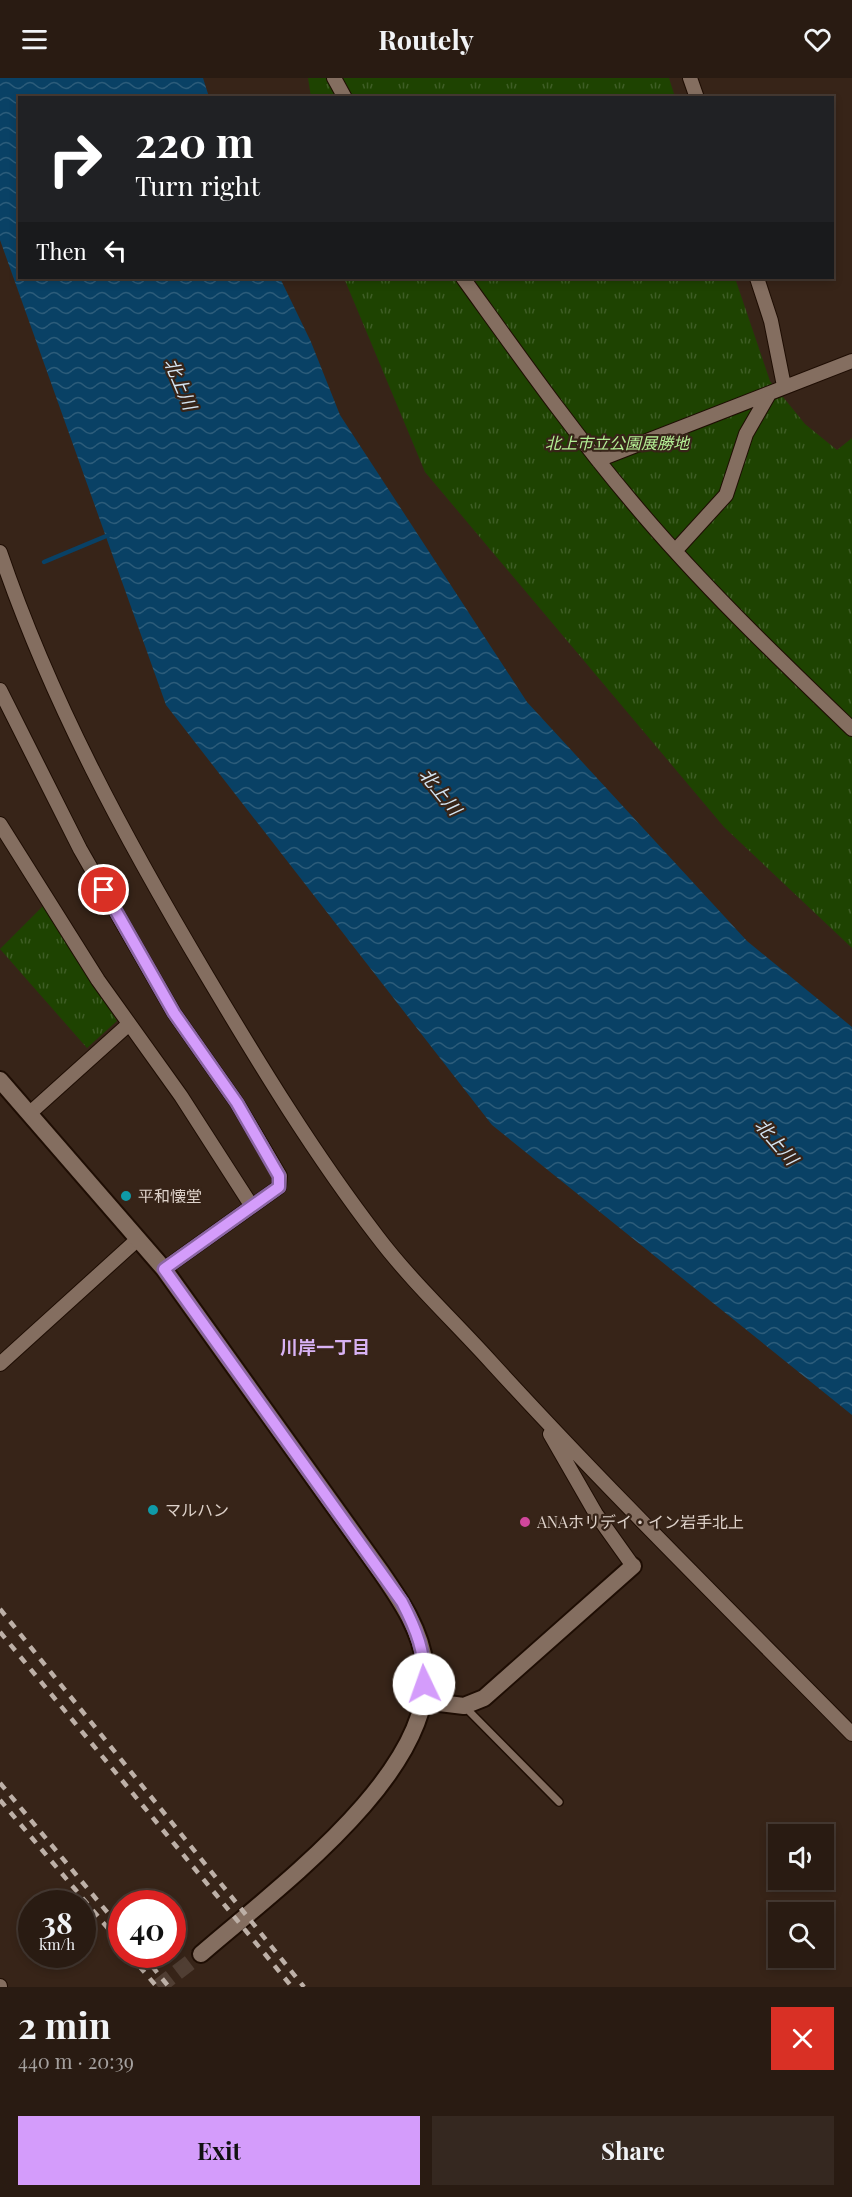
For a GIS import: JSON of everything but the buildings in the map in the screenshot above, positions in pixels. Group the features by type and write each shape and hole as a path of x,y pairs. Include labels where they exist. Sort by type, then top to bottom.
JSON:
{"street":[{"path":"334,78 344,96"},
{"path":"690,78 696,96"},
{"path":"464,279 553,404 675,551 852,729"},
{"path":"757,279 771,321 784,386"},
{"path":"598,460 852,361"},
{"path":"675,551 726,495 746,434 769,394"},
{"path":"0,552 6,587 61,706 134,852 255,1055 316,1151 379,1239 540,1416 852,1734"},
{"path":"0,690 80,849 174,1013 237,1103 279,1176 279,1187 164,1269"},
{"path":"3,834 98,980 181,1096 251,1205"},
{"path":"30,1113 129,1024"},
{"path":"0,1080 164,1269 402,1602 418,1634 426,1667 423,1701 410,1740 387,1777 342,1831 201,1954"},
{"path":"0,1364 138,1239"},
{"path":"423,1701 464,1706 484,1698 633,1566 596,1514 540,1416"}],"lane":[{"path":"464,1706 559,1802"}],"green space":[{"path":"308,78 669,78 675,96 311,96"},
{"name":"北上市立公園展勝地","path":"344,279 735,279 770,381 805,424 837,450 852,438 852,948 724,827 425,472"},
{"path":"45,904 117,1021 87,1048 0,949"}],"water":[{"name":"北上川","path":"0,78 203,78 209,96 18,96 18,279 280,279 311,342 340,415 527,702 747,941 852,1027 852,1415 492,1125 166,705 0,240"}],"waterway":[{"path":"44,562 111,534"}],"tunnel":[{"path":"158,1987 201,1954"}],"railway":[{"path":"0,1609 304,1987"},
{"path":"0,1632 292,1987"},
{"path":"0,1783 108,1913"},
{"path":"0,1800 108,1928"},
{"path":"141,1968 157,1987"},
{"path":"153,1968 169,1987"}],"place":[{"name":"平和懐堂","path":"126,1196"},
{"name":"マルハン","path":"153,1510"},
{"name":"ANAホリデイ・イン岩手北上","path":"525,1522"}],"district":[{"name":"川岸一丁目","path":"325,1348"}],"route":[{"path":"104,890 174,1013 237,1103 279,1176 279,1187 164,1269 402,1602 418,1634 426,1667 424,1684"}]}
